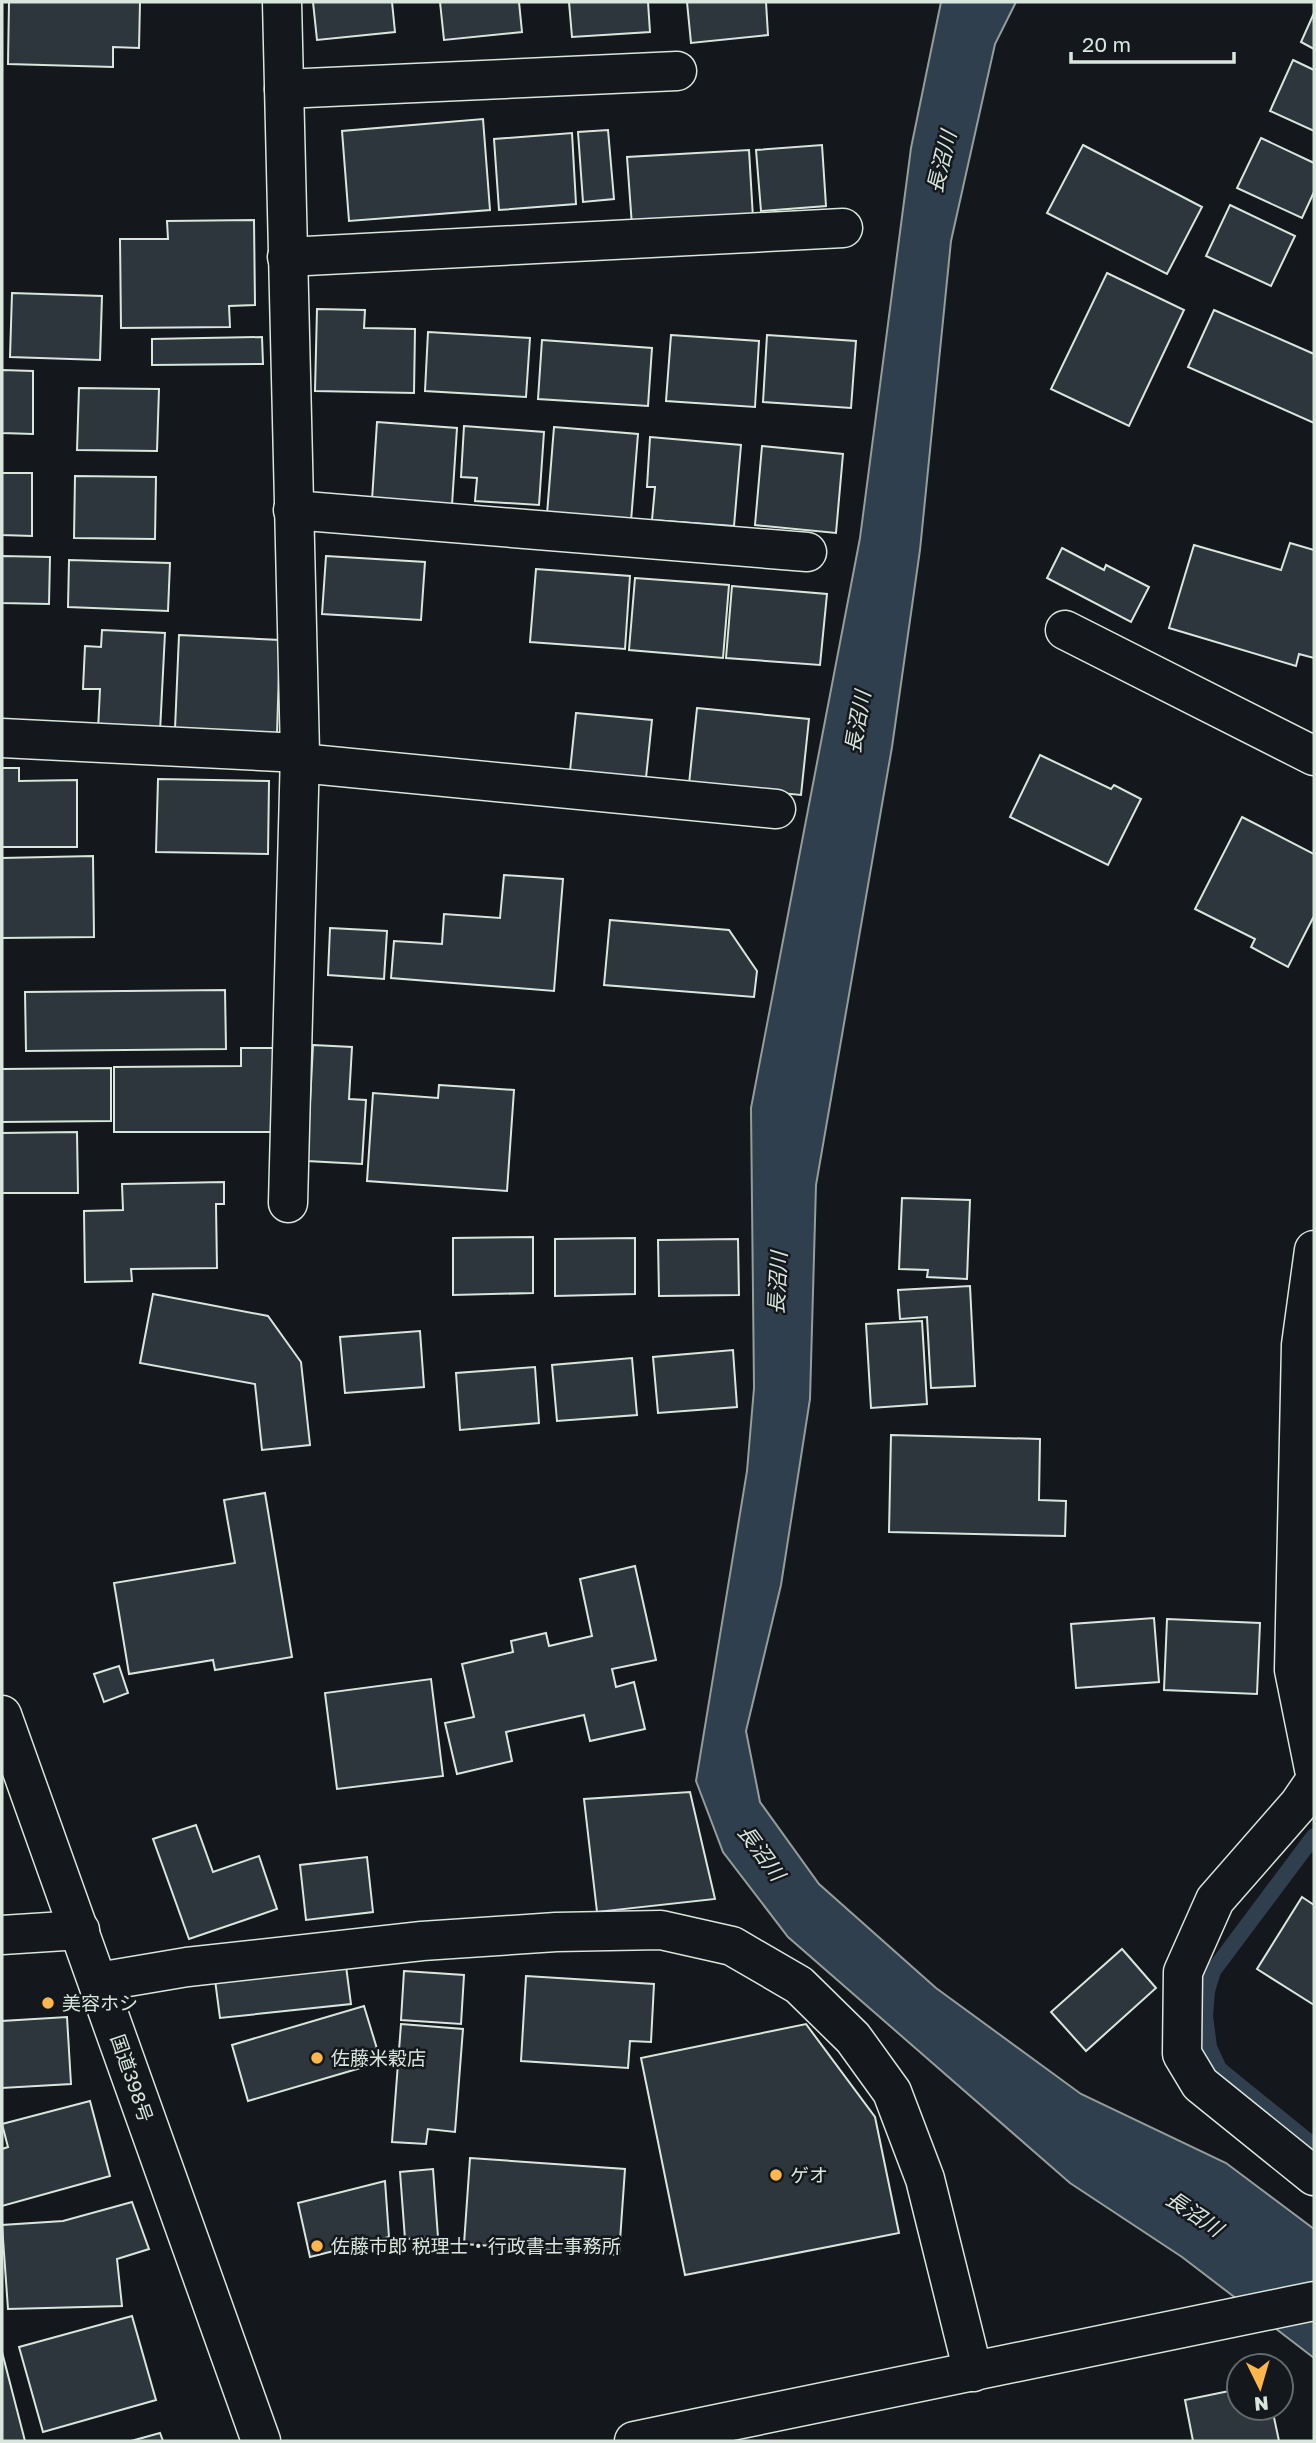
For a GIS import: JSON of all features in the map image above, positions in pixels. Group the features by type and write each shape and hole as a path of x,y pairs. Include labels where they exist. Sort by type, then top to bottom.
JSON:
{"main road":[{"path":"282,2 300,758 288,1203"},
{"path":"284,89 677,71"},
{"path":"287,257 843,228"},
{"path":"293,510 807,552"},
{"path":"1065,630 1314,756"},
{"path":"2,738 300,758 776,808"},
{"path":"1314,1250 1301,1345 1294,1670 1314,1769"},
{"name":"国道398号","path":"2,1715 261,2441"},
{"path":"1314,1782 1299,1804 1215,1900 1183,1972 1182,2054 1200,2084 1314,2176"},
{"path":"2,1935 80,1930"},
{"path":"98,1982 256,1959 422,1941 556,1932 661,1930 732,1946 799,1985 853,2038 892,2092 925,2179 973,2372"},
{"path":"634,2441 1314,2301"}],"water":[{"name":"長沼川","path":"941,2 1016,2 995,44 951,241 920,550 892,747 816,1185 810,1399 781,1585 746,1731 760,1802 819,1884 936,1988 1081,2094 1226,2163 1314,2229 1314,2358 1182,2257 1070,2183 788,1937 723,1852 696,1781 747,1471 754,1388 751,1108 860,538 911,148"}],"building":[{"path":"9,2 140,2 139,48 113,47 113,67 8,64"},
{"path":"313,2 392,2 395,32 317,40"},
{"path":"440,2 519,2 522,32 444,40"},
{"path":"569,2 648,2 650,32 572,37"},
{"path":"687,2 766,2 768,35 691,43"},
{"path":"1314,13 1314,49 1301,42"},
{"path":"1293,60 1314,70 1314,131 1270,111"},
{"path":"483,119 490,210 349,221 342,131"},
{"path":"608,130 614,199 583,202 578,132"},
{"path":"572,133 576,204 499,210 494,139"},
{"path":"1261,138 1314,163 1314,192 1302,218 1237,188"},
{"path":"822,145 826,206 761,211 756,150"},
{"path":"1083,145 1202,207 1167,274 1047,213"},
{"path":"749,150 753,218 632,226 627,157"},
{"path":"1230,205 1295,236 1271,286 1206,256"},
{"path":"254,220 255,305 229,306 230,327 121,328 120,239 168,239 167,221"},
{"path":"1107,273 1184,310 1129,426 1051,389"},
{"path":"12,293 102,296 100,360 10,357"},
{"path":"317,309 365,310 364,328 415,329 414,393 315,391"},
{"path":"1214,310 1314,354 1314,423 1188,367"},
{"path":"428,332 530,338 526,397 425,391"},
{"path":"671,335 759,341 755,407 666,401"},
{"path":"767,335 856,341 851,408 763,402"},
{"path":"262,337 263,364 152,365 152,339"},
{"path":"542,340 652,348 648,406 538,399"},
{"path":"2,370 33,371 33,434 2,433"},
{"path":"79,388 159,389 157,451 77,450"},
{"path":"377,422 457,428 452,505 372,500"},
{"path":"464,426 544,432 539,505 475,501 477,478 461,477"},
{"path":"554,427 638,434 631,521 547,514"},
{"path":"650,437 741,445 734,526 652,520 655,487 647,487"},
{"path":"762,446 843,454 836,533 755,525"},
{"path":"2,473 32,473 32,536 2,535"},
{"path":"75,476 156,477 155,539 74,538"},
{"path":"1290,543 1314,550 1314,658 1299,654 1296,666 1169,628 1194,545 1281,570"},
{"path":"1062,548 1104,570 1106,565 1149,587 1131,622 1047,578"},
{"path":"2,556 50,557 49,604 2,603"},
{"path":"326,556 425,562 421,620 322,614"},
{"path":"69,560 170,563 168,611 68,607"},
{"path":"536,569 630,576 625,649 530,642"},
{"path":"635,578 729,585 723,658 629,650"},
{"path":"732,586 827,594 820,665 726,658"},
{"path":"102,630 165,633 160,732 98,730 100,689 83,689 85,646 101,647"},
{"path":"179,635 280,640 277,734 175,729"},
{"path":"697,708 809,719 801,795 689,784"},
{"path":"576,713 652,720 646,778 570,771"},
{"path":"1040,755 1111,789 1114,785 1141,799 1108,865 1010,817"},
{"path":"2,768 19,768 19,781 77,780 77,847 2,847"},
{"path":"158,779 269,781 268,854 156,852"},
{"path":"1242,817 1314,854 1314,916 1288,967 1251,947 1255,939 1195,909"},
{"path":"93,856 94,937 2,938 2,858"},
{"path":"504,875 563,879 554,991 391,978 394,941 442,944 444,914 500,918"},
{"path":"610,920 729,930 757,971 754,997 604,985"},
{"path":"330,928 387,931 384,979 328,975"},
{"path":"225,990 226,1049 26,1051 25,992"},
{"path":"313,1045 352,1047 349,1099 366,1100 362,1164 307,1161"},
{"path":"241,1048 273,1048 273,1132 114,1132 114,1067 241,1066"},
{"path":"111,1068 111,1121 2,1122 2,1069"},
{"path":"439,1085 514,1090 507,1191 367,1181 373,1093 438,1098"},
{"path":"77,1132 78,1193 2,1193 2,1133"},
{"path":"224,1182 224,1204 216,1204 217,1268 131,1269 132,1281 85,1282 84,1211 123,1210 122,1184"},
{"path":"902,1198 970,1200 967,1279 927,1277 928,1270 899,1269"},
{"path":"533,1237 533,1293 453,1295 453,1238"},
{"path":"635,1238 635,1294 555,1296 555,1239"},
{"path":"738,1239 739,1295 659,1296 658,1240"},
{"path":"970,1286 975,1386 931,1388 927,1317 900,1319 898,1290"},
{"path":"153,1294 268,1316 301,1362 310,1445 262,1450 255,1384 140,1363"},
{"path":"922,1321 927,1404 871,1408 866,1324"},
{"path":"420,1331 424,1387 345,1393 340,1337"},
{"path":"733,1350 737,1407 658,1413 653,1357"},
{"path":"632,1358 637,1415 557,1421 552,1365"},
{"path":"535,1367 539,1423 460,1430 456,1373"},
{"path":"891,1435 1040,1439 1039,1500 1066,1501 1065,1536 889,1532"},
{"path":"265,1493 292,1657 215,1670 213,1660 129,1674 114,1583 235,1563 224,1500"},
{"path":"635,1566 656,1660 612,1669 616,1687 634,1682 645,1729 590,1741 584,1715 506,1732 512,1761 457,1774 445,1723 474,1717 462,1664 513,1652 511,1641 546,1633 549,1646 592,1636 580,1579"},
{"path":"1154,1618 1159,1682 1076,1688 1071,1624"},
{"path":"1167,1619 1260,1623 1257,1694 1164,1690"},
{"path":"119,1666 128,1693 104,1702 94,1674"},
{"path":"431,1679 443,1776 337,1789 325,1693"},
{"path":"690,1792 715,1899 597,1912 584,1799"},
{"path":"196,1825 213,1872 259,1856 277,1909 189,1939 153,1839"},
{"path":"367,1857 373,1912 306,1920 300,1865"},
{"path":"1302,1897 1314,1905 1314,2005 1257,1969"},
{"path":"1122,1949 1156,1988 1086,2051 1051,2012"},
{"path":"346,1966 351,2004 220,2018 215,1980"},
{"path":"404,1971 464,1975 461,2024 401,2020"},
{"path":"526,1976 654,1984 651,2042 630,2041 628,2068 521,2061"},
{"path":"364,2006 381,2062 248,2101 232,2045"},
{"path":"67,2017 71,2084 2,2088 2,2021"},
{"path":"401,2024 463,2029 455,2132 428,2129 426,2144 392,2142"},
{"name":"ゲオ","path":"806,2024 875,2117 899,2233 685,2275 641,2058"},
{"path":"90,2101 110,2176 2,2206 2,2149 8,2147 2,2124"},
{"path":"470,2158 625,2169 619,2255 464,2244"},
{"path":"433,2169 438,2237 405,2239 400,2172"},
{"path":"385,2181 389,2237 310,2257 298,2203"},
{"path":"132,2202 149,2249 117,2259 122,2306 8,2309 2,2225 63,2221"},
{"path":"132,2316 156,2400 43,2432 19,2347"},
{"path":"2,2352 25,2441 2,2441"},
{"path":"1225,2392 1225,2422 1275,2422 1279,2441 1193,2441 1185,2400"},
{"path":"160,2433 163,2441 131,2441"}],"waterway":[{"path":"1314,1836 1213,1971 1207,1991 1205,2016 1209,2047 1219,2069 1314,2146"}],"place":[{"name":"美容ホシ","path":"48,2003"},
{"name":"佐藤米穀店","path":"317,2058"},
{"name":"ゲオ","path":"776,2175"},
{"name":"佐藤市郎 税理士・行政書士事務所","path":"317,2246"}]}
